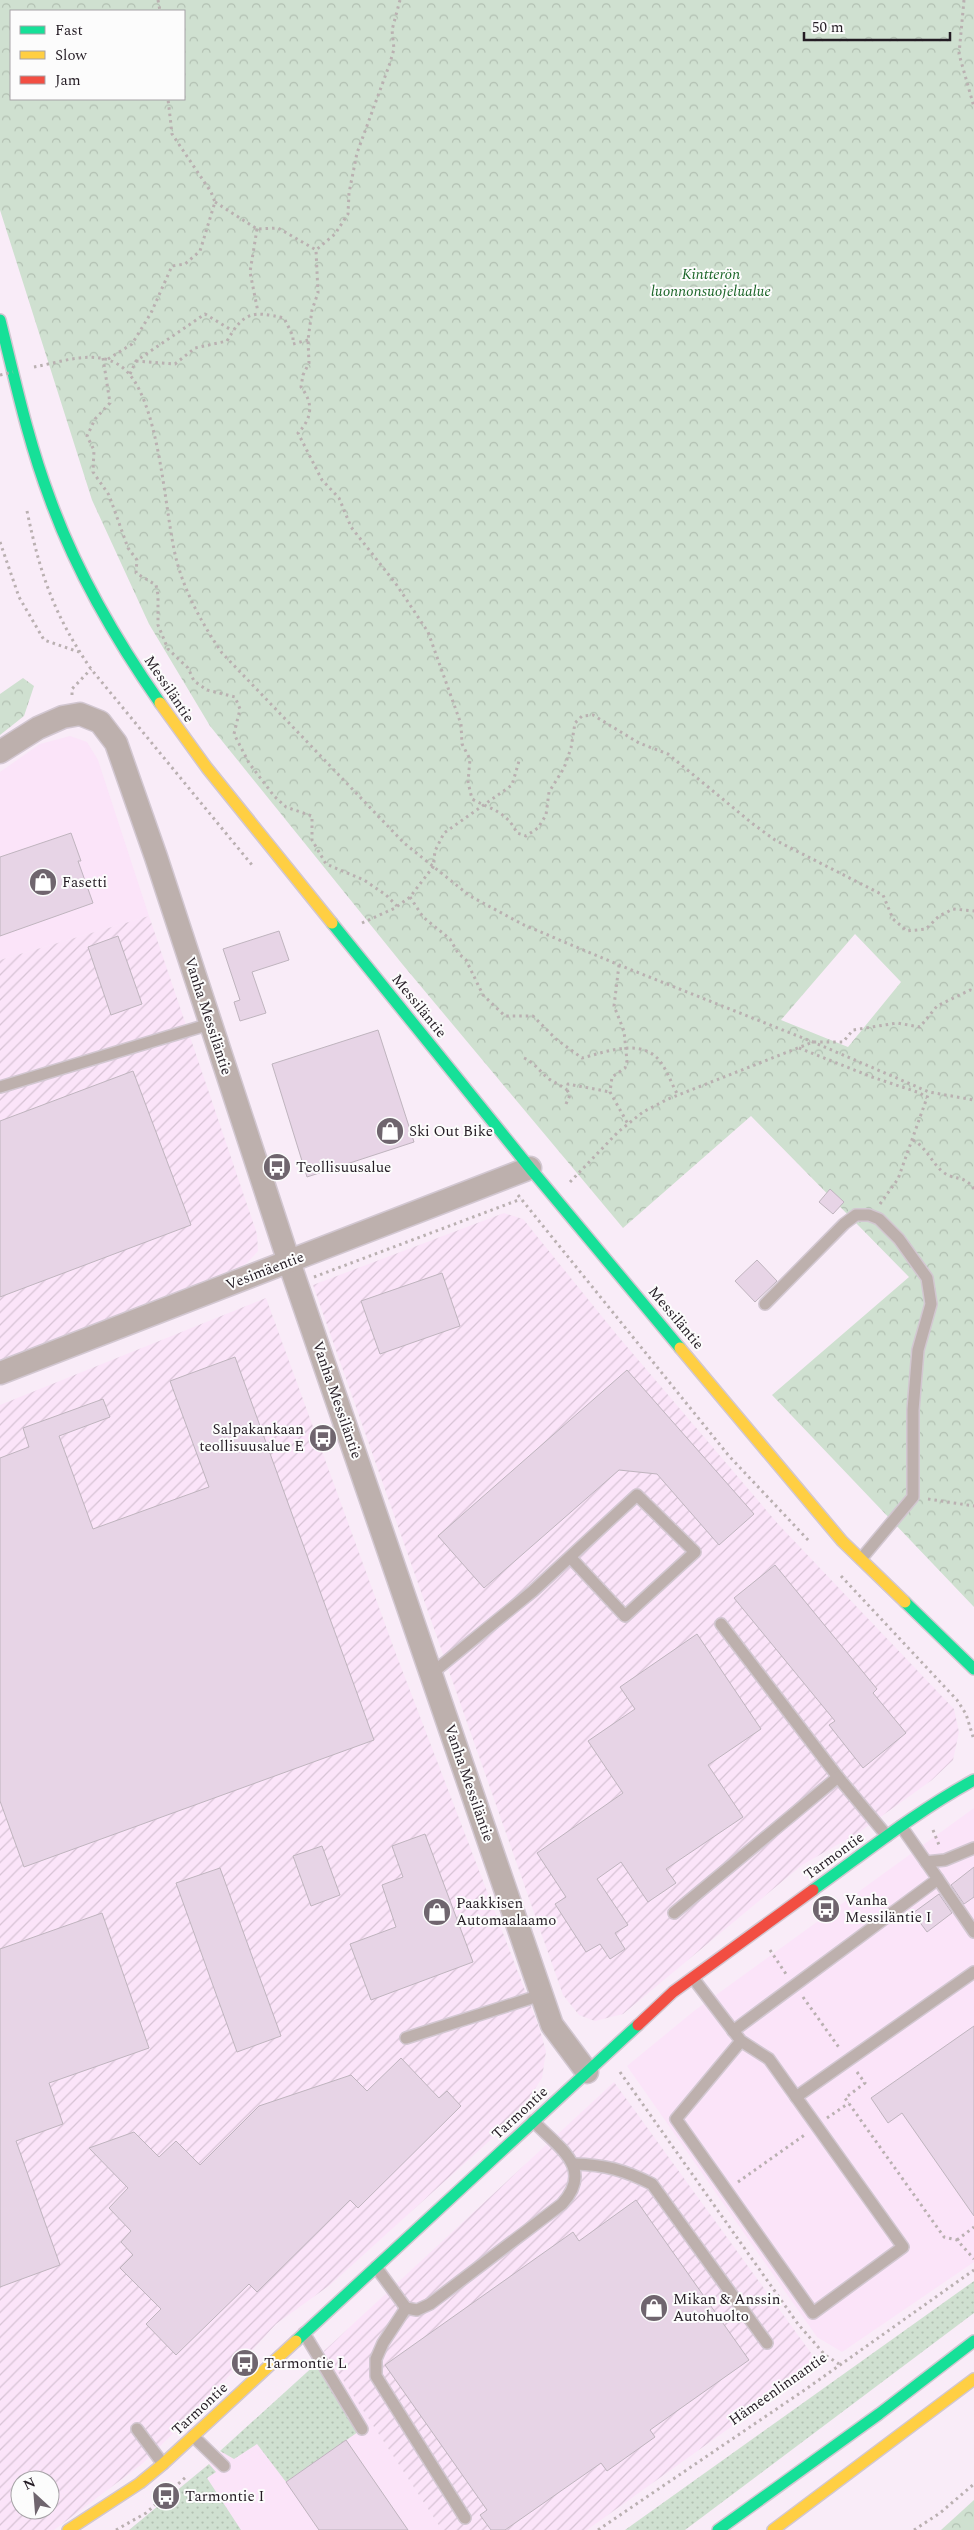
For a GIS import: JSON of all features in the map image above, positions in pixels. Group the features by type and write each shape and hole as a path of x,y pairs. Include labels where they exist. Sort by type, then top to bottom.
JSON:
{"street":[{"name":"Messiläntie","path":"0,320 36,462 66,538 114,632 161,707 530,1168 842,1541 974,1669"},
{"name":"Vanha Messiläntie","path":"71,716 80,714 100,722 116,743 156,857 289,1262 541,1994 552,2025 587,2072"},
{"path":"0,752 38,728 71,716"},
{"name":"Vesimäentie","path":"2,1368 289,1262 530,1168"},
{"name":"Messiläntie","path":"939,1633 974,1653"},
{"name":"Tarmontie","path":"945,1796 966,1770"},
{"name":"Tarmontie","path":"68,2530 140,2483 163,2464 673,1992 901,1826 945,1796 974,1780"},
{"path":"718,2530 880,2414 974,2341"},
{"path":"773,2530 974,2379"},
{"name":"Tarmontie","path":"98,2525 117,2510 140,2483"}],"lane":[{"path":"0,1087 210,1024"},
{"path":"765,1304 844,1224 856,1215 868,1215 879,1219 899,1239 927,1278 931,1304 918,1350 913,1410 913,1497 861,1559"},
{"path":"431,1674 533,1591 637,1495 695,1552 624,1616 570,1557"},
{"path":"721,1624 838,1777 887,1836"},
{"path":"674,1913 838,1777"},
{"path":"901,1826 974,1932"},
{"path":"926,1862 945,1860 974,1848"},
{"path":"733,2031 938,1879"},
{"path":"796,2097 974,1972"},
{"path":"693,1978 741,2041 769,2059 903,2247 813,2312 676,2119 741,2041"},
{"path":"406,2038 541,1994"},
{"path":"376,2267 406,2308 417,2310 430,2304 562,2204 572,2194 576,2179 574,2164 533,2121"},
{"path":"574,2164 603,2165 628,2172 652,2184 767,2343"},
{"path":"406,2308 383,2343 376,2359 376,2376 464,2518"},
{"path":"304,2333 362,2429"},
{"path":"137,2430 163,2464"},
{"path":"193,2436 224,2466"}],"path":[{"path":"316,250 335,234 348,214 349,193 357,153 394,49 392,30 400,0"},
{"path":"964,0 959,54 974,107"},
{"path":"168,100 172,134 211,192 215,202 257,229 278,228 316,250"},
{"path":"106,359 132,344 151,312 172,266 185,264 200,251 215,202"},
{"path":"257,229 250,272 258,312"},
{"path":"316,250 318,293 312,310 308,340 309,363 302,375 301,387 309,398 310,407 305,425 298,433 322,480 340,498 351,527 396,584 428,632 461,724 462,744 470,759 468,782 472,799 498,811 510,820 517,832 526,836 538,828 546,815 549,792 564,768 571,748 575,723 582,716 592,715 640,743 668,754 775,840 883,895 893,919 907,931 926,929 946,912 953,909 974,911"},
{"path":"136,361 175,364 195,348 227,341 243,320 258,312 284,318 293,336 294,344 308,340"},
{"path":"130,374 136,361 205,314 233,331"},
{"path":"35,367 92,356 106,359 119,365 130,374 147,409 157,446 177,562 199,619 222,653 404,843 470,896 524,925 619,966 813,1042 929,1092 974,1100"},
{"path":"106,359 110,403 95,419 87,436 94,450 93,472 109,495 128,548 137,560 136,573 156,585 158,625 168,649 188,668 194,681 207,690 235,697 240,709 234,734 246,758 284,805 312,816 312,840 326,864 364,880 386,895 397,906"},
{"path":"0,375 13,372"},
{"path":"0,542 19,597 44,640 80,652"},
{"path":"71,716 72,689 91,669"},
{"path":"343,936 365,921 397,906 410,897 433,867 435,851 444,832 512,785 519,761"},
{"path":"410,897 423,917 450,939 458,953 466,960 483,995 506,1016 533,1016 556,1039 582,1058 626,1047 647,1051 661,1062 678,1095"},
{"path":"619,966 614,1006 620,1017 628,1061 625,1068 612,1077 610,1092 628,1124"},
{"path":"555,1196 628,1124 643,1112 678,1095 813,1042 843,1042 853,1030 897,1022 920,1027 937,1006 970,990 974,991"},
{"path":"799,1048 927,1098"},
{"path":"524,1058 567,1090 570,1095 566,1104"},
{"path":"567,1090 568,1084 578,1084 610,1092"},
{"path":"879,1219 878,1208 898,1179 929,1092"},
{"path":"913,1140 924,1146 944,1174 968,1180 974,1189"},
{"path":"297,1283 521,1199"},
{"path":"913,1497 974,1506"},
{"path":"912,1842 940,1824"},
{"path":"768,1948 864,2084 846,2098 849,2103 944,2237 957,2240 974,2259"},
{"path":"616,2068 798,2324 825,2355 839,2364"},
{"path":"711,2201 849,2103"},
{"path":"957,2240 974,2227"},
{"name":"Hämeenlinnantie","path":"598,2530 806,2389 974,2270"},
{"path":"116,2530 146,2513 181,2484 210,2452"},
{"path":"914,2530 940,2513 974,2484"}],"shaded area":[{"path":"70,736 87,742 98,760 149,916 0,960 0,772 40,744"},
{"path":"149,916 257,1234 258,1251 242,1266 0,1360 0,960"},
{"path":"504,1213 523,1219 617,1335 778,1524 954,1709 959,1732 953,1760 932,1780 858,1833 802,1865 623,2014 595,2021 579,2015 563,1995 313,1285"},
{"path":"266,1298 396,1654 539,2027 546,2051 542,2078 518,2115 330,2285 276,2324 209,2398 142,2464 54,2530 0,2530 0,1405"},
{"path":"974,1808 974,2262 842,2352 817,2337 627,2066 694,2011"},
{"path":"614,2082 819,2364 587,2530 442,2530 324,2351"},
{"path":"324,2351 442,2530 129,2530 209,2464 317,2363"}],"green space":[{"name":"Kintterön luonnonsuojelualue","path":"0,0 974,0 974,1607 772,1395 909,1277 751,1116 623,1228 403,965 210,726 149,624 92,500 0,210","holes":["855,934 901,982 848,1047 781,1020"]},
{"path":"23,678 34,686 24,716 0,735 0,694"},
{"path":"974,2281 974,2313 685,2530 625,2530"},
{"path":"317,2363 358,2432 286,2482 257,2444 234,2459 220,2451"},
{"path":"209,2464 216,2472 207,2478 241,2530 129,2530"},
{"path":"974,2500 974,2530 941,2530"}],"building":[{"name":"Fasetti","path":"71,833 81,861 78,861 93,903 0,936 0,857"},
{"path":"279,931 289,960 252,972 266,1013 240,1021 234,1002 240,1000 223,949"},
{"path":"118,936 142,1004 111,1015 88,947"},
{"path":"378,1030 414,1142 307,1177 272,1064"},
{"path":"133,1071 191,1225 0,1297 0,1121"},
{"path":"830,1189 844,1202 833,1214 819,1202"},
{"path":"757,1260 777,1281 755,1302 735,1281"},
{"path":"442,1273 460,1326 380,1354 361,1301"},
{"path":"235,1357 374,1740 24,1867 0,1801 0,1458 29,1447 23,1428 103,1399 110,1417 59,1436 93,1529 209,1487 170,1381"},
{"path":"627,1370 754,1514 719,1545 657,1474 619,1470 484,1588 438,1536"},
{"path":"775,1565 877,1689 873,1693 906,1733 863,1768 829,1725 835,1721 734,1598"},
{"path":"697,1634 761,1729 708,1765 743,1817 666,1869 676,1883 648,1902 621,1862 597,1879 628,1925 615,1933 625,1949 610,1959 600,1944 586,1952 555,1904 566,1897 537,1853 623,1793 588,1741 635,1709 620,1687"},
{"path":"425,1834 473,1962 371,2000 350,1944 396,1927 382,1885 403,1877 392,1846"},
{"path":"322,1846 340,1895 311,1906 293,1856"},
{"path":"974,1867 974,1897 964,1904 951,1885"},
{"path":"220,1868 281,2036 237,2052 176,1883"},
{"path":"939,1894 952,1913 927,1932 913,1913"},
{"path":"102,1913 149,2048 49,2083 63,2124 16,2141 60,2265 0,2287 0,1949"},
{"path":"974,2026 974,2216 902,2113 888,2123 871,2098"},
{"path":"401,2058 439,2098 447,2091 461,2106 358,2208 350,2200 257,2292 249,2284 176,2355 146,2324 161,2309 120,2268 133,2255 121,2242 131,2231 109,2208 128,2188 89,2148 134,2132 159,2157 176,2141 200,2165 259,2106 351,2075 367,2091"},
{"path":"636,2200 749,2360 650,2430 655,2437 607,2471 601,2463 505,2530 491,2530 480,2515 487,2510 385,2365 573,2232 579,2241"},
{"path":"346,2440 408,2530 319,2530 286,2482"}],"traffic: fast":[{"path":"0,320 28,433 60,526 98,604 128,655 160,703"},
{"path":"332,923 530,1168 680,1348"},
{"path":"905,1602 974,1669"},
{"path":"813,1890 912,1818 974,1780"},
{"path":"296,2341 638,2025"},
{"path":"718,2530 879,2414 974,2341"}],"traffic: slow":[{"path":"160,703 207,768 332,923"},
{"path":"680,1348 842,1541 905,1602"},
{"path":"68,2530 140,2483 163,2464 296,2341"},
{"path":"773,2530 974,2379"}],"traffic: jam":[{"path":"638,2025 673,1992 813,1890"}],"place":[{"name":"Fasetti","path":"43,882"},
{"name":"Ski Out Bike","path":"390,1131"},
{"name":"Teollisuusalue","path":"277,1167"},
{"name":"Salpakankaan teollisuusalue E","path":"323,1438"},
{"name":"Vanha Messiläntie I","path":"826,1909"},
{"name":"Paakkisen Automaalaamo","path":"437,1912"},
{"name":"Mikan & Anssin Autohuolto","path":"654,2308"},
{"name":"Tarmontie L","path":"245,2363"},
{"name":"Tarmontie I","path":"166,2496"}]}
